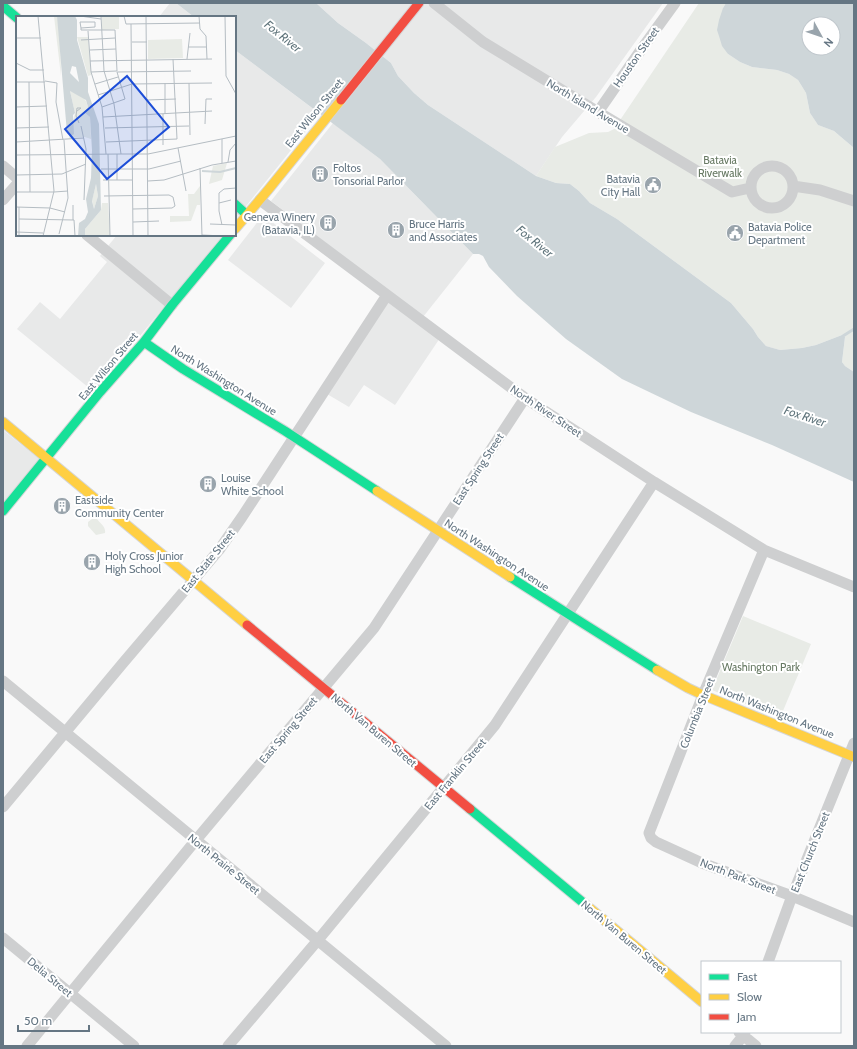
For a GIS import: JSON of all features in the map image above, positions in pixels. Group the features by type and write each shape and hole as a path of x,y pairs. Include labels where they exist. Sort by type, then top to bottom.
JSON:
{"main road":[{"name":"East Wilson Street","path":"236,228 419,3"},
{"path":"3,6 16,17"},
{"path":"236,205 247,215"},
{"name":"East Wilson Street","path":"3,511 100,392 144,342 172,305 229,236"},
{"name":"North Washington Avenue","path":"144,342 200,380 294,437 569,615 688,688 852,756"},
{"name":"North Van Buren Street","path":"3,422 701,1001"}],"street":[{"name":"North Island Avenue","path":"434,3 483,42 732,192 750,188"},
{"name":"Houston Street","path":"598,112 675,3"},
{"path":"772,165 779,166 790,175 793,186 793,192 786,203 775,208 762,206 752,195 750,188 754,174 765,166 772,165"},
{"path":"3,166 16,177"},
{"path":"3,200 16,185"},
{"path":"793,186 820,190 854,201"},
{"name":"North River Street","path":"260,200 525,398 654,482 764,550 854,587"},
{"path":"88,236 172,305"},
{"name":"East State Street","path":"3,807 64,732 219,550 387,295"},
{"name":"East Spring Street","path":"27,1046 196,840 374,628 525,398"},
{"name":"East Franklin Street","path":"228,1046 495,726 569,615 654,482"},
{"name":"Columbia Street","path":"649,833 764,550"},
{"name":"North Prairie Street","path":"3,681 446,1046"},
{"name":"East Church Street","path":"768,961 792,896 852,756 854,743"},
{"name":"North Park Street","path":"649,833 651,838 656,842 702,863 792,896 854,922"},
{"name":"Delia Street","path":"3,938 134,1046"},
{"path":"735,1046 742,1033 756,1046"}],"shaded area":[{"path":"170,3 176,3 193,16 160,16"},
{"path":"316,3 663,3 596,97 562,137 536,176 428,105 398,76 391,63 338,23"},
{"path":"236,51 320,114 236,219"},
{"path":"333,123 380,159 473,254 423,317 271,201"},
{"path":"263,215 325,263 291,308 228,260"},
{"path":"116,236 222,236 94,392 17,329 40,302 60,319 107,262 100,256"},
{"path":"388,300 440,338 395,405 364,385 349,407 327,394"},
{"path":"3,430 39,459 3,503"}],"green space":[{"name":"Batavia Riverwalk","path":"699,3 726,3 723,8 728,54 740,62 752,67 777,70 789,74 798,80 806,93 810,113 818,125 834,131 854,148 854,372 842,362 845,337 842,335 816,345 802,348 780,350 766,346 731,303 617,219 590,203 570,184 556,183 536,176 555,147 589,133 608,132 614,129"},
{"path":"92,519 97,519 104,527 105,533 96,535 88,526 88,522"},
{"name":"Washington Park","path":"743,616 811,644 780,718 712,690"}],"water":[{"name":"Fox River","path":"176,3 316,3 338,23 391,63 398,76 428,105 536,176 556,183 570,184 590,203 617,219 731,303 766,346 780,350 802,348 816,345 842,335 845,337 842,362 854,372 854,482 772,445 691,412 622,379 566,339 517,296 489,267 483,256 473,254 380,159 236,51 236,16 193,16"},
{"path":"726,3 854,3 854,148 834,131 818,125 810,113 806,93 798,80 789,74 777,70 752,67 740,62 728,54 722,46 717,30 719,20"}],"waterway":[{"path":"843,336 854,329"}],"traffic: fast":[{"path":"3,6 16,17"},
{"path":"236,205 247,215"},
{"path":"3,511 100,392 144,342 172,305 229,236"},
{"path":"144,342 183,369 285,431 377,491"},
{"path":"510,577 657,670"},
{"path":"470,809 586,905"}],"traffic: slow":[{"path":"236,228 341,100"},
{"path":"3,422 247,625"},
{"path":"377,491 510,577"},
{"path":"657,670 703,695 854,757"},
{"path":"586,905 701,1001"}],"traffic: jam":[{"path":"341,100 419,3"},
{"path":"247,625 470,809"}],"place":[{"name":"Foltos Tonsorial Parlor","path":"320,174"},
{"name":"Batavia City Hall","path":"653,185"},
{"name":"Geneva Winery (Batavia, IL)","path":"328,223"},
{"name":"Bruce Harris and Associates","path":"396,230"},
{"name":"Batavia Police Department","path":"735,233"},
{"name":"Louise White School","path":"208,484"},
{"name":"Eastside Community Center","path":"62,506"},
{"name":"Holy Cross Junior High School","path":"92,562"}]}
